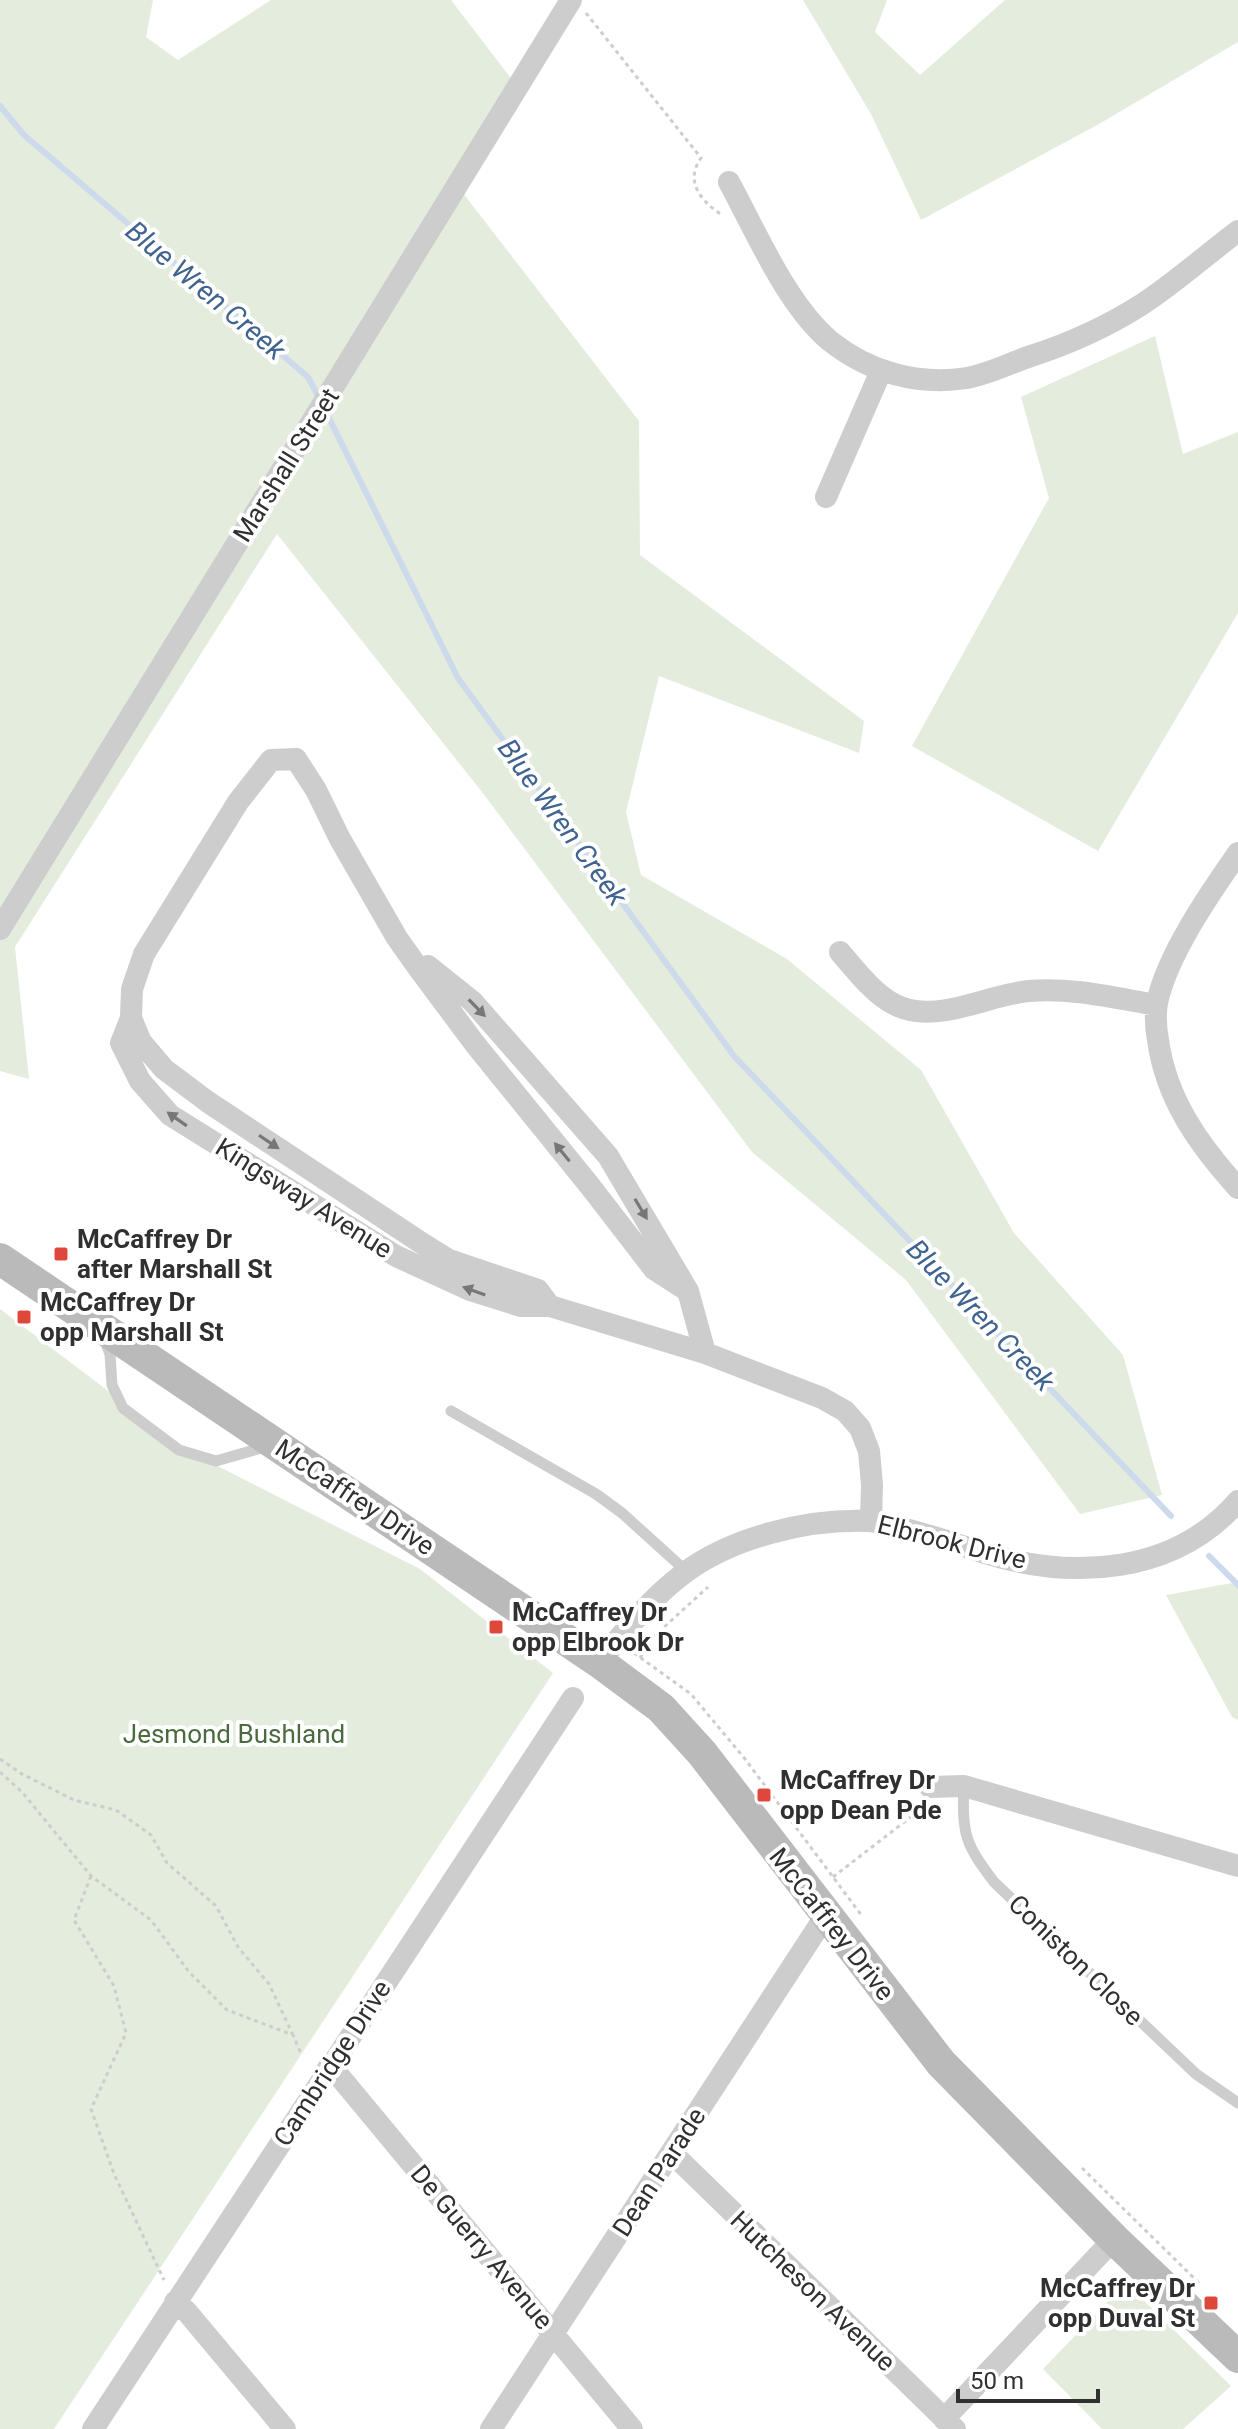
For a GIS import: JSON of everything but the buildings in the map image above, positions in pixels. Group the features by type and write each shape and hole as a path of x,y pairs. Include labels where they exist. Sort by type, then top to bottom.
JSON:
{"main road":[{"name":"McCaffrey Drive","path":"0,1259 599,1662 661,1708 702,1753 941,2063 1114,2239 1238,2357"}],"street":[{"name":"Marshall Street","path":"0,929 329,393 578,6"},
{"path":"729,182 791,295 829,340 881,371 926,379 970,377 1048,351 1141,305 1238,231"},
{"path":"826,497 881,371"},
{"name":"Kingsway Avenue","path":"688,1291 654,1269 475,1044 397,938 296,759 271,760 238,802 144,954 132,989 131,1018 121,1043 140,1081 170,1115 396,1256 470,1290 521,1306 550,1306 705,1353 822,1398 845,1411 854,1419 869,1451 871,1520"},
{"path":"1238,853 1184,939 1156,1005 1160,1055 1180,1112 1238,1188"},
{"name":"Kingsway Avenue","path":"397,938 472,1001 608,1156 688,1291 705,1353"},
{"path":"840,952 881,997 895,1006 914,1012 933,1013 1030,990 1070,992 1156,1005"},
{"name":"Kingsway Avenue","path":"131,1018 141,1042 164,1069 208,1102 449,1260 538,1290 550,1306"},
{"name":"Elbrook Drive","path":"599,1662 637,1616 686,1571 738,1544 778,1530 871,1520 1023,1562 1057,1567 1104,1567 1147,1560 1172,1549 1216,1522 1238,1501"},
{"name":"Cambridge Drive","path":"93,2429 573,1698"},
{"path":"930,1787 964,1786 1238,1866"},
{"name":"Dean Parade","path":"491,2429 826,1915"},
{"name":"De Guerry Avenue","path":"328,2068 340,2077 632,2429"},
{"name":"Hutcheson Avenue","path":"672,2153 949,2424"},
{"path":"949,2424 1114,2239"},
{"path":"175,2302 187,2312 285,2429"}],"lane":[{"path":"100,1327 110,1354 112,1385 123,1408 179,1450 216,1461 277,1445"},
{"path":"451,1411 596,1494 622,1513 686,1571"},
{"name":"Coniston Close","path":"964,1786 964,1831 975,1858 994,1882 1196,2074 1238,2103"}],"path":[{"path":"578,6 701,158"},
{"path":"640,1658 653,1637 708,1587"},
{"path":"634,1653 691,1694 745,1759 863,1917"},
{"path":"0,1759 22,1774 74,1800 116,1810 151,1835 167,1863 216,1906 238,1947 269,1984 301,2054"},
{"path":"0,1772 22,1792 91,1876 151,1920 189,1972 227,2010 293,2035"},
{"path":"833,1877 916,1813 930,1787"},
{"path":"91,1876 74,1920 114,1986 126,2033 91,2109 114,2174 175,2302"},
{"path":"1079,2165 1207,2291"}],"green space":[{"path":"0,0 153,0 146,37 178,60 271,0 451,0 513,81 456,184 639,421 640,555 864,721 859,753 659,676 626,812 641,875 787,959 921,1070 1014,1233 1123,1355 1162,1495 1080,1514 906,1280 752,1152 482,792 277,534 15,947 29,1079 0,1071"},
{"path":"803,0 887,0 875,32 920,75 1005,0 1238,0 1238,42 1099,124 921,220 871,114"},
{"path":"1155,336 1183,454 1238,432 1238,613 1098,851 912,746 1049,498 1021,397"},
{"name":"Jesmond Bushland","path":"0,1309 186,1450 420,1569 553,1673 54,2429 0,2429"},
{"path":"1238,1582 1238,1720 1232,1717 1166,1595"},
{"path":"1126,2283 1231,2386 1183,2429 1102,2429 1043,2369"}],"waterway":[{"name":"Blue Wren Creek","path":"0,106 24,135 308,377 320,400"},
{"name":"Blue Wren Creek","path":"325,410 458,678 734,1056 1171,1516"},
{"name":"Blue Wren Creek","path":"1209,1556 1238,1585"}],"place":[{"name":"McCaffrey Dr after Marshall St","path":"61,1254"},
{"name":"McCaffrey Dr opp Marshall St","path":"24,1317"},
{"name":"McCaffrey Dr opp Elbrook Dr","path":"496,1627"},
{"name":"McCaffrey Dr opp Dean Pde","path":"764,1795"},
{"name":"McCaffrey Dr opp Duval St","path":"1211,2303"}]}
